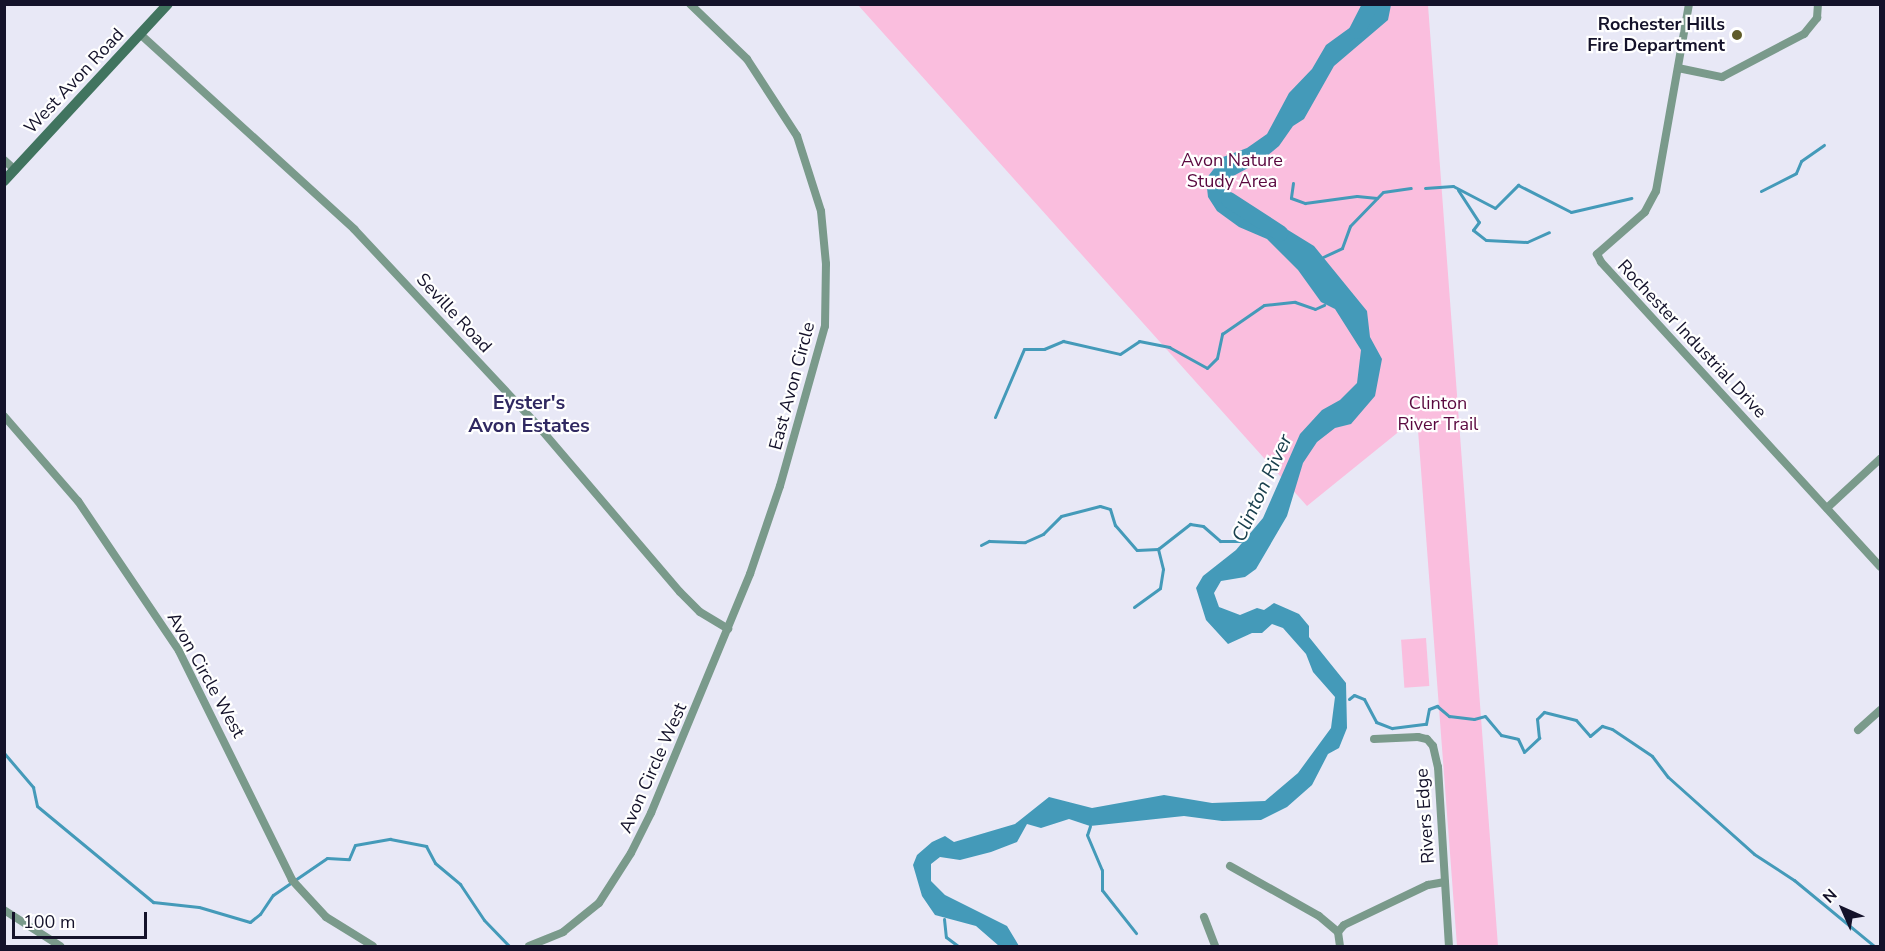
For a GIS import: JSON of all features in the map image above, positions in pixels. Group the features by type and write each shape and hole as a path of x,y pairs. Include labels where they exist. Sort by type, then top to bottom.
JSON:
{"street":[{"name":"West Avon Road","path":"4,181 168,4"},
{"name":"East Avon Circle","path":"690,4 747,59 788,119 812,176 825,242 825,327 780,486 728,629"},
{"name":"Rochester Industrial Drive","path":"1689,4 1652,203 1598,254 1601,262 1881,567"},
{"path":"1678,68 1722,77 1804,34 1817,18 1818,4"},
{"name":"Seville Road","path":"140,34 354,229 539,427 680,592 700,612 728,629"},
{"path":"4,160 15,170"},
{"name":"Avon Circle West","path":"4,416 78,501 179,651 292,880 326,917 373,946"},
{"path":"1827,508 1881,459"},
{"name":"Avon Circle West","path":"529,946 563,932 581,919 615,880 677,757 728,629"},
{"path":"1858,730 1881,710"},
{"name":"Rivers Edge","path":"1374,739 1418,737 1427,739 1433,746 1449,946"},
{"path":"1230,866 1318,916 1338,932 1340,946"},
{"path":"1338,932 1344,925 1428,885 1445,882"},
{"path":"4,910 60,946"},
{"path":"1204,917 1215,946"}],"green space":[{"name":"Avon Nature Study Area","path":"858,5 1428,5 1498,946 1457,946 1417,417 1307,506"},
{"path":"1426,638 1429,686 1404,688 1401,640"}],"water":[{"path":"1372,5 1391,5 1388,20 1334,66 1304,119 1293,126 1279,146 1261,161 1224,181 1229,196 1256,218 1288,230 1314,246 1367,311 1370,337 1382,359 1375,396 1351,424 1335,428 1317,442 1303,463 1287,516 1256,569 1245,577 1221,581 1214,593 1219,607 1240,615 1257,608 1264,610 1274,603 1299,614 1309,626 1309,637 1346,683 1347,728 1339,748 1328,754 1312,785 1287,807 1261,820 1222,821 1184,816 1090,826 1069,819 1041,828 1027,824 1017,842 991,852 960,860 940,857 931,864 931,881 945,895 1007,926 1019,946 999,946 976,926 935,915 922,896 913,865 917,855 932,842 945,836 954,842 1015,824 1049,797 1092,808 1164,795 1212,803 1265,801 1298,773 1331,728 1335,697 1313,672 1306,654 1283,628 1272,624 1262,633 1252,633 1228,644 1206,620 1196,588 1203,576 1236,550 1263,518 1300,434 1322,410 1340,400 1357,383 1361,350 1335,309 1321,302 1298,270 1267,239 1239,227 1217,211 1208,197 1206,179 1223,157 1247,148 1267,134 1289,93 1312,69 1326,45 1366,16"}],"waterway":[{"name":"Clinton River","path":"1357,31 1371,4"},
{"path":"1761,191 1796,173 1801,161 1824,145"},
{"path":"1293,183 1291,198 1305,203 1357,196 1377,198"},
{"path":"1425,188 1453,186 1495,208 1518,185 1571,212 1631,198"},
{"path":"1323,257 1342,248 1350,226 1383,192 1411,188"},
{"path":"1458,190 1479,222 1473,230 1486,240 1527,242 1549,232"},
{"name":"Clinton River","path":"1229,200 1280,233"},
{"path":"995,417 1024,349 1044,349 1063,341 1120,354 1139,341 1169,347 1207,368 1217,358 1222,334 1264,305 1295,302 1315,309 1324,305"},
{"path":"981,545 989,541 1025,542 1043,534 1061,516 1100,506 1110,509 1115,525 1137,550 1158,549 1190,524 1203,526 1220,541 1245,541"},
{"path":"1134,607 1160,588 1163,569 1158,549"},
{"path":"1349,699 1354,695 1364,699 1376,722 1392,728 1426,724 1429,709 1437,706 1449,716 1474,719 1485,716 1501,735 1518,739 1524,752 1539,738 1537,719 1544,712 1576,720 1590,736 1602,726 1612,729 1652,756 1668,777 1754,854 1794,880 1874,946"},
{"path":"4,753 33,787 37,806 153,902 199,907 250,922 260,914 273,895 327,858 349,859 355,845 390,839 426,846 435,863 460,884 484,920 509,946"},
{"path":"1090,826 1087,835 1102,870 1102,890 1136,933"},
{"path":"944,919 946,937 958,946"}],"place":[{"name":"Rochester Hills Fire Department","path":"1737,35"}],"district":[{"name":"Eyster's Avon Estates","path":"529,414"}],"park label":[{"name":"Clinton River Trail","path":"1438,414"}]}
